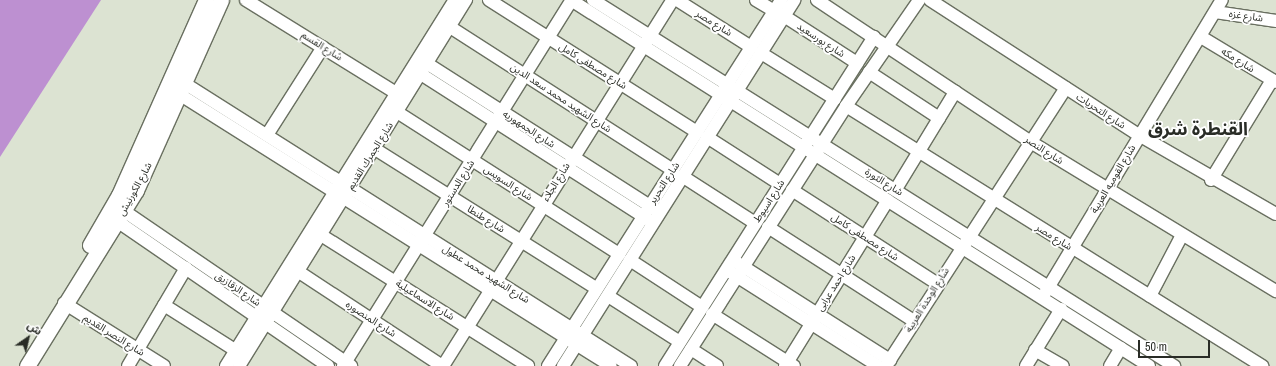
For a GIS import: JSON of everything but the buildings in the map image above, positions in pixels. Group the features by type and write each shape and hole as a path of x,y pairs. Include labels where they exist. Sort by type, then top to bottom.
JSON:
{"main road":[{"name":"شارع الكورنيش","path":"176,85 206,0"},
{"name":"شارع الكورنيش","path":"27,366 116,213 176,85 221,0"},
{"name":"شارع الكورنيش","path":"16,366 116,213"}],"street":[{"name":"شارع القسم","path":"246,0 396,93"},
{"name":"شارع الجمرك القديم","path":"226,366 262,305 342,190 375,149 397,112 455,0"},
{"name":"شارع الجمرك القديم","path":"239,366 321,235 342,190 396,93 420,66 450,26 466,0"},
{"name":"شارع مصطفى كامل","path":"489,0 780,184"},
{"name":"شارع الدستور","path":"347,365 372,320 572,0"},
{"name":"شارع الثورة","path":"572,0 647,41 729,93 804,147 1150,366"},
{"name":"شارع الثورة","path":"593,0 647,41"},
{"name":"شارع الجلاء","path":"442,366 542,205 673,0"},
{"name":"شارع مصر","path":"676,0 835,99"},
{"name":"شارع بورسعيد","path":"756,0 857,64"},
{"name":"شارع التحرير","path":"779,14 781,0"},
{"name":"شارع التحرير","path":"548,366 619,254 648,220 779,14 794,0"},
{"name":"شارع النصر","path":"818,0 1029,141 1276,292"},
{"name":"شارع اسيوط","path":"680,366 739,271 868,72 919,0"},
{"name":"شارع التحريات","path":"930,0 1211,180 1276,214"},
{"name":"شارع القوميه العربية","path":"1042,297 1139,135 1201,37 1222,0"},
{"name":"شارع غزه","path":"1215,12 1276,20"},
{"name":"شارع الشهيد محمد سعد الدين","path":"450,26 755,223"},
{"name":"شارع اسيوط","path":"665,366 728,264 874,37"},
{"name":"شارع مكه","path":"1201,37 1274,81"},
{"path":"267,135 322,47"},
{"name":"شارع الجمهوريه","path":"420,66 499,117 566,167 648,220"},
{"path":"868,72 939,118"},
{"path":"1211,180 1274,81"},
{"path":"176,85 267,135 342,190"},
{"path":"176,85 342,190"},
{"name":"شارع الوحدة العربية","path":"888,363 1029,141 1066,88"},
{"path":"896,189 955,92"},
{"name":"شارع الثورة","path":"729,93 822,143 1174,366"},
{"name":"شارع مصر","path":"846,106 1262,366"},
{"name":"شارع السويس","path":"397,112 619,254"},
{"name":"شارع الجمهوريه","path":"499,117 573,157 655,209"},
{"name":"شارع طنطا","path":"375,149 597,289"},
{"name":"شارع الشهيد محمد عطول","path":"342,190 580,340 631,366"},
{"name":"شارع مصطفى كامل","path":"792,190 938,284"},
{"name":"شارع احمد عرابى","path":"789,365 814,318 888,200"},
{"name":"شارع الزقازيق","path":"116,213 186,268 328,366"},
{"name":"شارع الزقازيق","path":"116,213 262,305 347,365"},
{"name":"شارع التحرير","path":"563,366 630,260 648,220"},
{"path":"768,227 914,321"},
{"name":"شارع الاسماعيلية","path":"321,235 528,366"},
{"path":"1150,296 1182,235"},
{"path":"630,260 702,307"},
{"path":"728,264 888,363"},
{"path":"128,366 186,268"},
{"name":"شارع المنصوره","path":"299,272 442,366"},
{"path":"608,296 680,342"},
{"name":"شارع النصر القديم","path":"64,303 164,366"},
{"path":"164,305 235,350"},
{"path":"1026,366 1061,309"},
{"path":"712,314 789,365"},
{"path":"814,318 878,366"},
{"name":"شارع الشهيد محمد عطول","path":"580,340 611,366"},
{"path":"1110,366 1120,348"},
{"path":"691,349 717,366"},
{"path":"1036,350 1063,366"}],"shaded area":[{"path":"0,0 101,0 0,157"}],"district":[{"name":"القنطرة شرق","path":"1198,129"}]}
